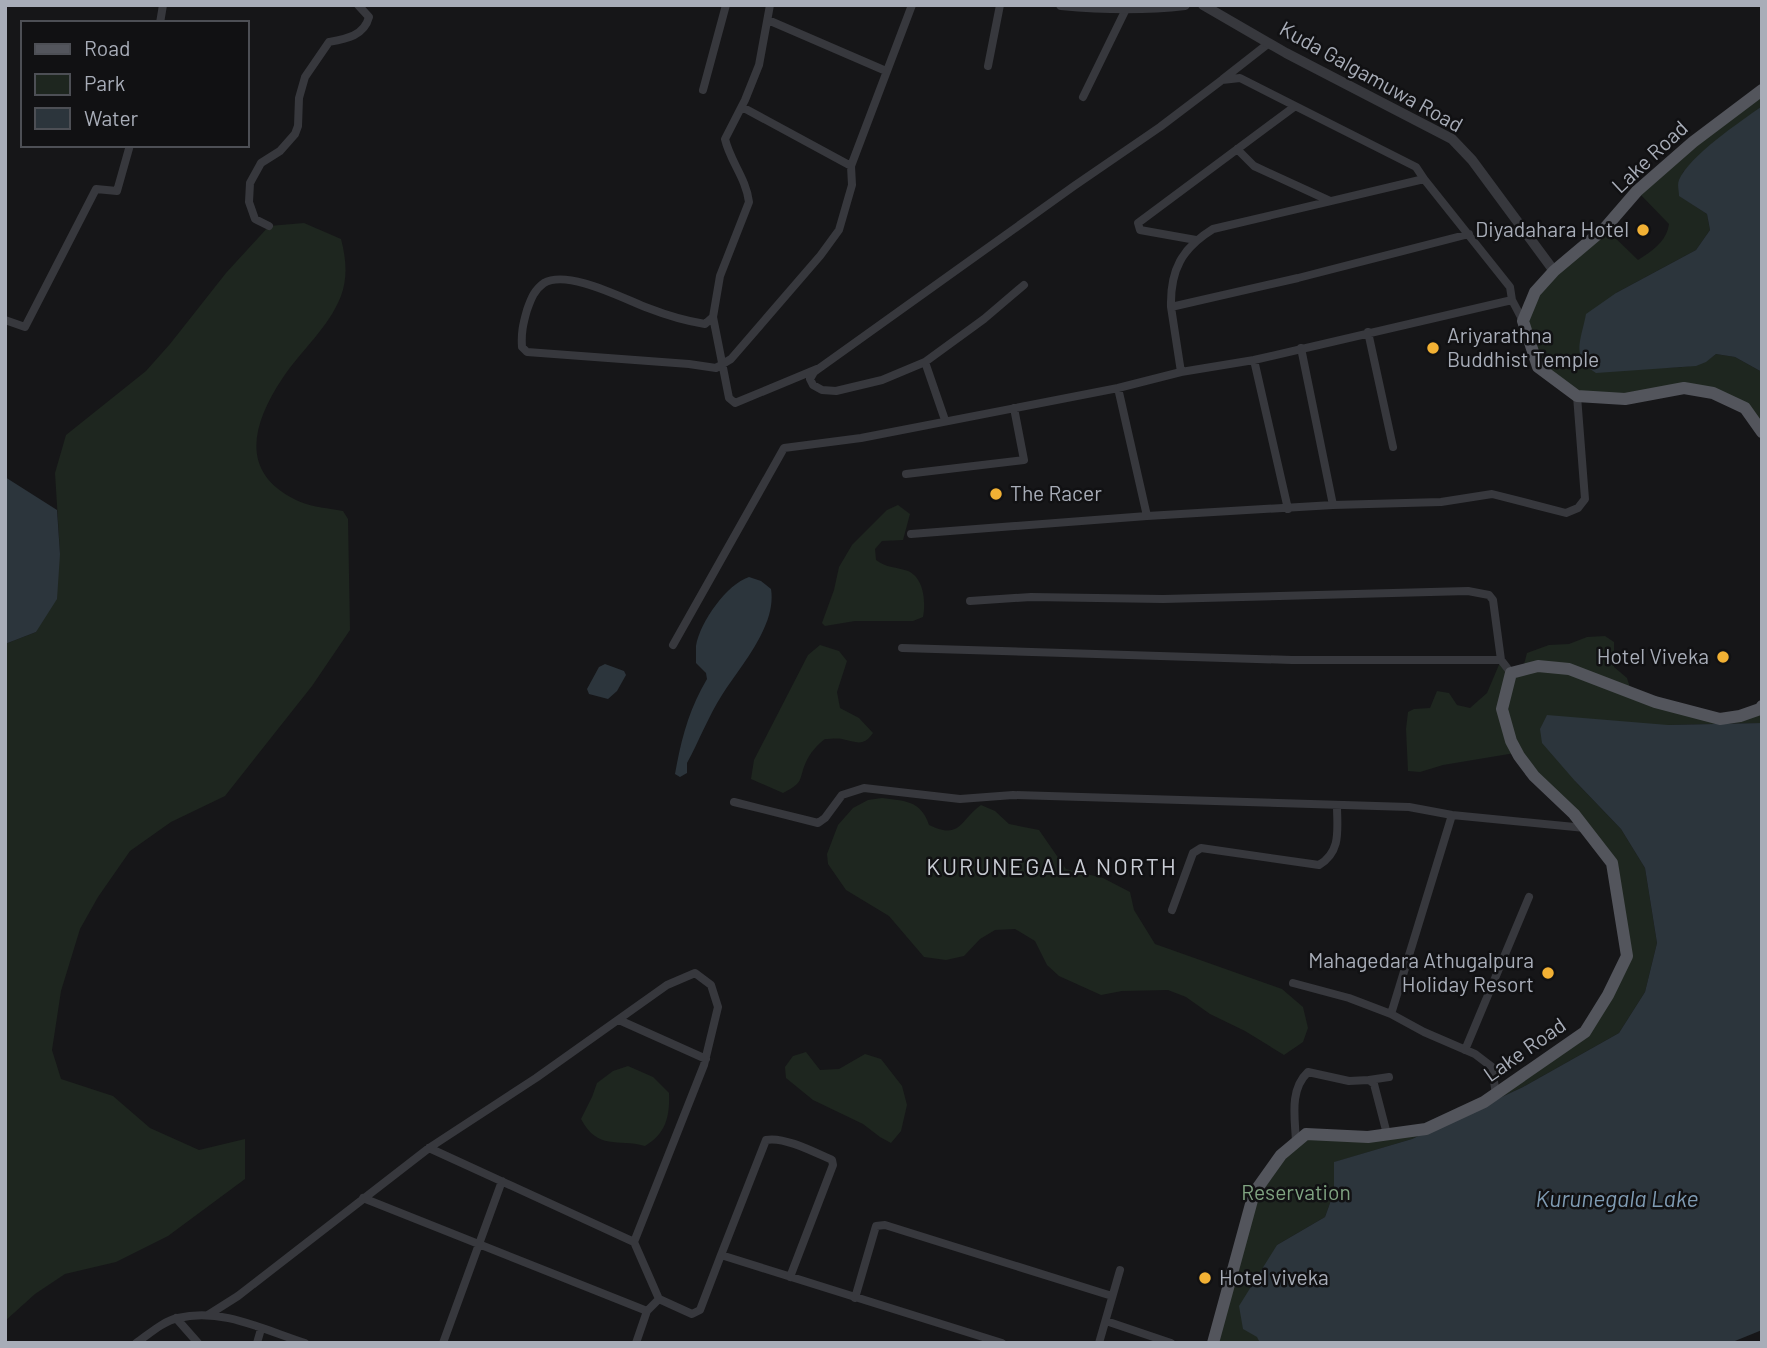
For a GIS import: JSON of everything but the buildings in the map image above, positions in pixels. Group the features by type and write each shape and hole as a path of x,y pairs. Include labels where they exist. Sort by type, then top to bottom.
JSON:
{"main road":[{"name":"Lake Road","path":"1523,321 1535,292 1554,271 1605,228 1637,191 1693,142 1762,90"},
{"path":"1523,321 1538,367 1577,396 1625,399 1684,388 1713,393 1745,408 1762,432"},
{"path":"1511,673 1538,666 1569,669 1655,702 1720,719 1740,716 1762,706"},
{"name":"Lake Road","path":"1296,1142 1306,1134 1368,1137 1426,1129 1496,1095 1585,1032 1608,995 1627,956 1612,863 1585,828 1534,776 1511,741 1502,709 1511,673"},
{"path":"1213,1343 1254,1193 1281,1155 1296,1142"}],"street":[{"path":"269,226 255,219 249,202 250,183 261,163 280,151 295,134 299,98 305,77 329,42 353,37 368,24 369,17 358,5"},
{"path":"702,90 726,5"},
{"path":"770,5 759,65 725,139 748,190 749,202 720,276 713,317 729,398 735,403 821,367"},
{"path":"713,317 705,324 691,322 593,286 559,280 546,282 533,293 521,331 522,347 527,352 716,368 723,365 748,341 839,230 852,185 851,166 912,5"},
{"path":"988,66 1000,5"},
{"path":"1061,5 1126,9 1185,5"},
{"name":"Kuda Galgamuwa Road","path":"1203,5 1269,43 1452,139 1472,160 1554,271"},
{"path":"1083,97 1126,9"},
{"path":"768,20 886,71"},
{"path":"1024,285 925,362 882,380 836,391 822,390 813,385 810,379 814,372 1160,127 1269,43"},
{"path":"1216,85 1222,80 1240,78 1416,167 1510,287 1512,300 1523,321"},
{"path":"742,107 851,166"},
{"path":"1196,240 1140,230 1138,223 1294,107"},
{"path":"5,320 25,327 96,189 117,191 129,147"},
{"path":"1237,149 1254,166 1329,201"},
{"path":"1181,372 1171,294 1177,266 1185,251 1196,240 1213,229 1423,179"},
{"path":"1171,307 1298,278 1468,234"},
{"path":"673,645 781,450 861,438 1118,388 1181,372 1254,360 1512,300"},
{"path":"1368,332 1393,447"},
{"path":"1300,348 1333,505"},
{"path":"1254,360 1288,509"},
{"path":"925,362 945,420"},
{"path":"1118,388 1147,516"},
{"path":"911,534 1147,516 1333,505 1441,502 1492,494 1566,513 1578,508 1585,499 1577,396"},
{"path":"906,474 1024,460 1014,408"},
{"path":"970,600 1031,597 1163,599 1468,591 1489,595 1493,600 1501,660 1511,673"},
{"path":"902,648 1292,660 1501,660"},
{"path":"734,802 818,823 842,795 864,788 960,799 1013,794 1409,807 1452,816 1585,828"},
{"path":"1172,910 1193,853 1201,848 1319,865 1329,859 1337,842 1336,806"},
{"path":"1391,1014 1452,816"},
{"path":"1465,1050 1529,897"},
{"path":"208,1315 238,1296 429,1149 667,985 695,973 711,985 718,1007 706,1059 634,1242"},
{"path":"1293,983 1349,998 1391,1014 1465,1050 1492,1067 1496,1095"},
{"path":"619,1020 706,1059"},
{"path":"1296,1142 1295,1094 1299,1080 1308,1072 1349,1081 1389,1077"},
{"path":"1369,1080 1374,1084 1387,1134"},
{"path":"429,1149 634,1242 659,1299 692,1314 701,1310 766,1140 773,1139 807,1149 832,1160 833,1165 790,1277"},
{"path":"443,1343 502,1181"},
{"path":"363,1198 647,1311"},
{"path":"855,1298 876,1226 885,1225 1112,1296"},
{"path":"721,1255 1002,1343"},
{"path":"1099,1343 1120,1270"},
{"path":"636,1343 647,1311 659,1299"},
{"path":"136,1343 176,1318 208,1315 227,1316 305,1343"},
{"path":"176,1318 198,1343"},
{"path":"1106,1321 1171,1343"},
{"path":"257,1343 261,1329"}],"green space":[{"path":"1762,90 1762,106 1703,152 1683,172 1680,196 1707,214 1710,230 1696,250 1616,293 1661,368 1697,364 1716,354 1735,357 1762,372 1762,432 1745,408 1684,388 1625,399 1577,396 1538,367 1523,321 1535,292 1605,228 1638,260 1653,249 1665,236 1669,224 1637,191"},
{"path":"304,223 341,239 346,267 345,282 329,319 289,368 272,396 258,429 256,446 258,461 265,475 278,489 301,502 343,511 348,519 350,630 312,686 225,796 171,822 130,851 98,897 80,929 61,991 52,1050 61,1079 113,1096 150,1128 199,1150 245,1139 245,1179 168,1236 116,1262 65,1274 35,1294 5,1321 5,644 36,632 60,553 55,473 66,435 146,371 226,273 269,226"},
{"path":"898,505 910,514 903,540 882,541 875,549 876,560 908,571 918,579 924,598 923,617 913,621 855,621 825,626 822,623 839,567 852,545 887,510"},
{"name":"Reservation","path":"1605,636 1614,642 1614,667 1627,678 1632,694 1720,719 1762,706 1762,723 1668,725 1575,781 1621,829 1645,868 1657,943 1645,992 1619,1033 1523,1087 1412,1139 1335,1162 1334,1192 1325,1217 1277,1245 1258,1337 1260,1343 1213,1343 1254,1193 1306,1134 1426,1129 1484,1102 1585,1032 1627,956 1612,863 1515,753 1443,765 1420,772 1408,771 1406,729 1408,712 1430,708 1437,691 1449,693 1457,705 1470,708 1487,693 1501,660 1511,673 1523,668 1527,653 1549,645 1569,644 1587,637"},
{"path":"820,645 839,651 847,661 837,692 840,708 859,718 873,733 866,740 859,742 825,739 810,755 798,783 783,793 751,779 754,760 808,655"},
{"path":"882,798 911,803 926,817 929,825 940,829 959,827 981,805 995,811 1009,824 1039,830 1066,869 1103,878 1130,892 1134,910 1155,944 1282,989 1303,1007 1308,1028 1303,1042 1284,1055 1210,1014 1186,997 1168,990 1122,991 1101,995 1059,976 1047,965 1035,941 1015,929 995,930 980,939 964,956 946,960 924,957 889,916 846,890 828,864 827,854 838,825 853,808 868,800"},
{"path":"806,1052 820,1070 839,1069 865,1054 881,1059 902,1086 907,1105 901,1131 891,1143 863,1124 813,1100 786,1078 785,1067 793,1056"},
{"path":"628,1066 653,1077 669,1093 665,1124 658,1136 645,1146 601,1139 587,1129 581,1119 597,1083 613,1071"}],"water":[{"path":"1762,106 1762,372 1735,357 1716,354 1696,366 1596,373 1588,367 1580,354 1586,314 1616,293 1696,250 1710,230 1707,214 1679,196 1679,180 1704,150"},
{"path":"5,477 57,510 60,554 57,599 36,632 5,644"},
{"path":"749,577 761,581 771,589 768,617 755,645 712,712 687,763 687,773 680,777 675,774 683,737 695,702 707,679 706,673 696,663 699,636 716,605 732,587"},
{"path":"605,664 624,671 626,675 617,691 608,699 589,694 587,689 599,667"},
{"name":"Kurunegala Lake","path":"1547,715 1668,725 1762,723 1762,1330 1730,1343 1260,1343 1257,1337 1243,1329 1239,1306 1277,1245 1325,1217 1334,1192 1334,1162 1412,1139 1523,1087 1619,1033 1645,992 1657,943 1645,868 1621,829 1542,743 1540,729"}],"place":[{"name":"Diyadahara Hotel","path":"1643,230"},
{"name":"Ariyarathna Buddhist Temple","path":"1433,348"},
{"name":"The Racer","path":"996,494"},
{"name":"Hotel Viveka","path":"1723,657"},
{"name":"Mahagedara Athugalpura Holiday Resort","path":"1548,973"},
{"name":"Hotel viveka","path":"1205,1278"}],"district":[{"name":"KURUNEGALA NORTH","path":"1052,867"}]}
